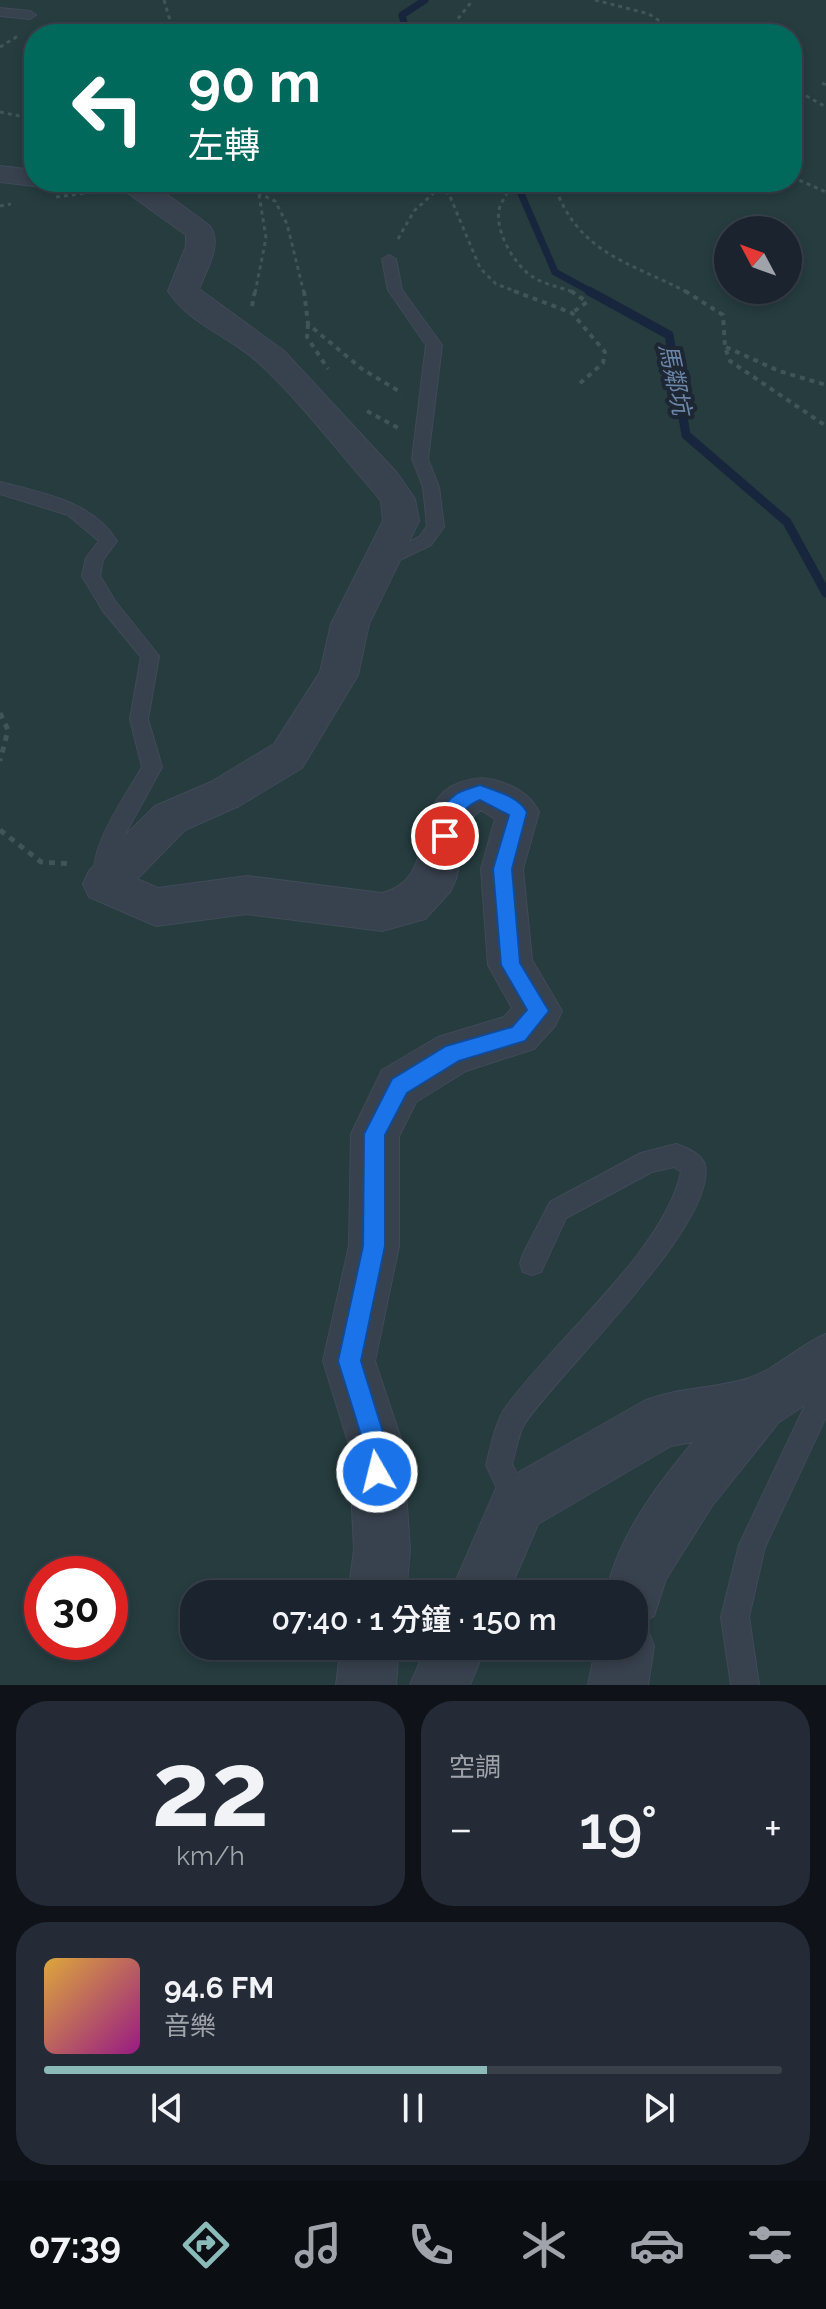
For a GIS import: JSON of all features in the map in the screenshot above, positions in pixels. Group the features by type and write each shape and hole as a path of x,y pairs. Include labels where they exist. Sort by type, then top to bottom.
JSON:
{"street":[{"path":"0,174 24,177"},
{"path":"145,192 200,232 201,246 183,291 202,312 256,343 273,358 398,499 401,521 350,624 339,675 288,756 225,794 170,818 106,865 156,907 247,895 382,912 410,905 435,879 450,814 461,800 480,793 499,799 518,812 502,869 510,965 539,1011 518,1034 454,1053 399,1086 375,1134 374,1246 349,1361 376,1445 382,1550 379,1580"},
{"path":"637,1580 639,1570 692,1486 760,1403 826,1360"},
{"path":"485,1580 518,1504 663,1420 760,1403"},
{"path":"366,1685 369,1660"},
{"path":"440,1685 451,1660"},
{"path":"618,1685 622,1660"}],"lane":[{"path":"0,12 30,15"},
{"path":"383,562 425,541 436,527 431,487 420,459 434,345 395,290 389,259"},
{"path":"0,488 70,507 96,522 109,541 95,558 91,576 109,606 150,656 139,719 152,767 106,865"},
{"path":"518,1504 499,1465 513,1418 650,1258 689,1192 694,1167 676,1155 649,1161 558,1210 532,1263"},
{"path":"745,1685 735,1617 752,1545 826,1389"}],"path":[{"path":"164,0 171,24"},
{"path":"456,24 473,0"},
{"path":"595,0 649,14 664,24"},
{"path":"802,94 826,107"},
{"path":"0,112 24,117"},
{"path":"802,181 826,192"},
{"path":"389,259 404,223 420,203 434,192"},
{"path":"445,192 449,194 480,268 496,284 572,313 605,352 603,363 577,386"},
{"path":"503,192 507,193 498,212 517,263 534,278 577,292 587,302 572,313"},
{"path":"557,192 572,224 590,240 703,298 723,315 725,347 730,361 826,426"},
{"path":"256,343 252,301 266,238 258,193"},
{"path":"258,193 275,201 287,224 295,264 303,280 307,337 335,380"},
{"path":"308,324 362,369 398,388 425,423"},
{"path":"725,347 779,371 826,385"},
{"path":"366,409 377,418 423,440"},
{"path":"0,713 5,719 8,741 0,761"},
{"path":"0,830 41,862 106,865"}],"green space":[{"path":"0,0 826,0 826,1685 0,1685"}],"waterway":[{"name":"馬鄰坑","path":"404,24 402,15 425,0"},
{"name":"馬鄰坑","path":"520,192 555,272 593,293"},
{"name":"馬鄰坑","path":"589,291 669,335 686,435 787,522 826,593"}],"route":[{"path":"377,1472 376,1445 349,1361 374,1246 375,1134 399,1086 454,1053 518,1034 539,1011 510,965 502,869 518,812 499,799 480,793 461,800 450,814 445,836"}]}
